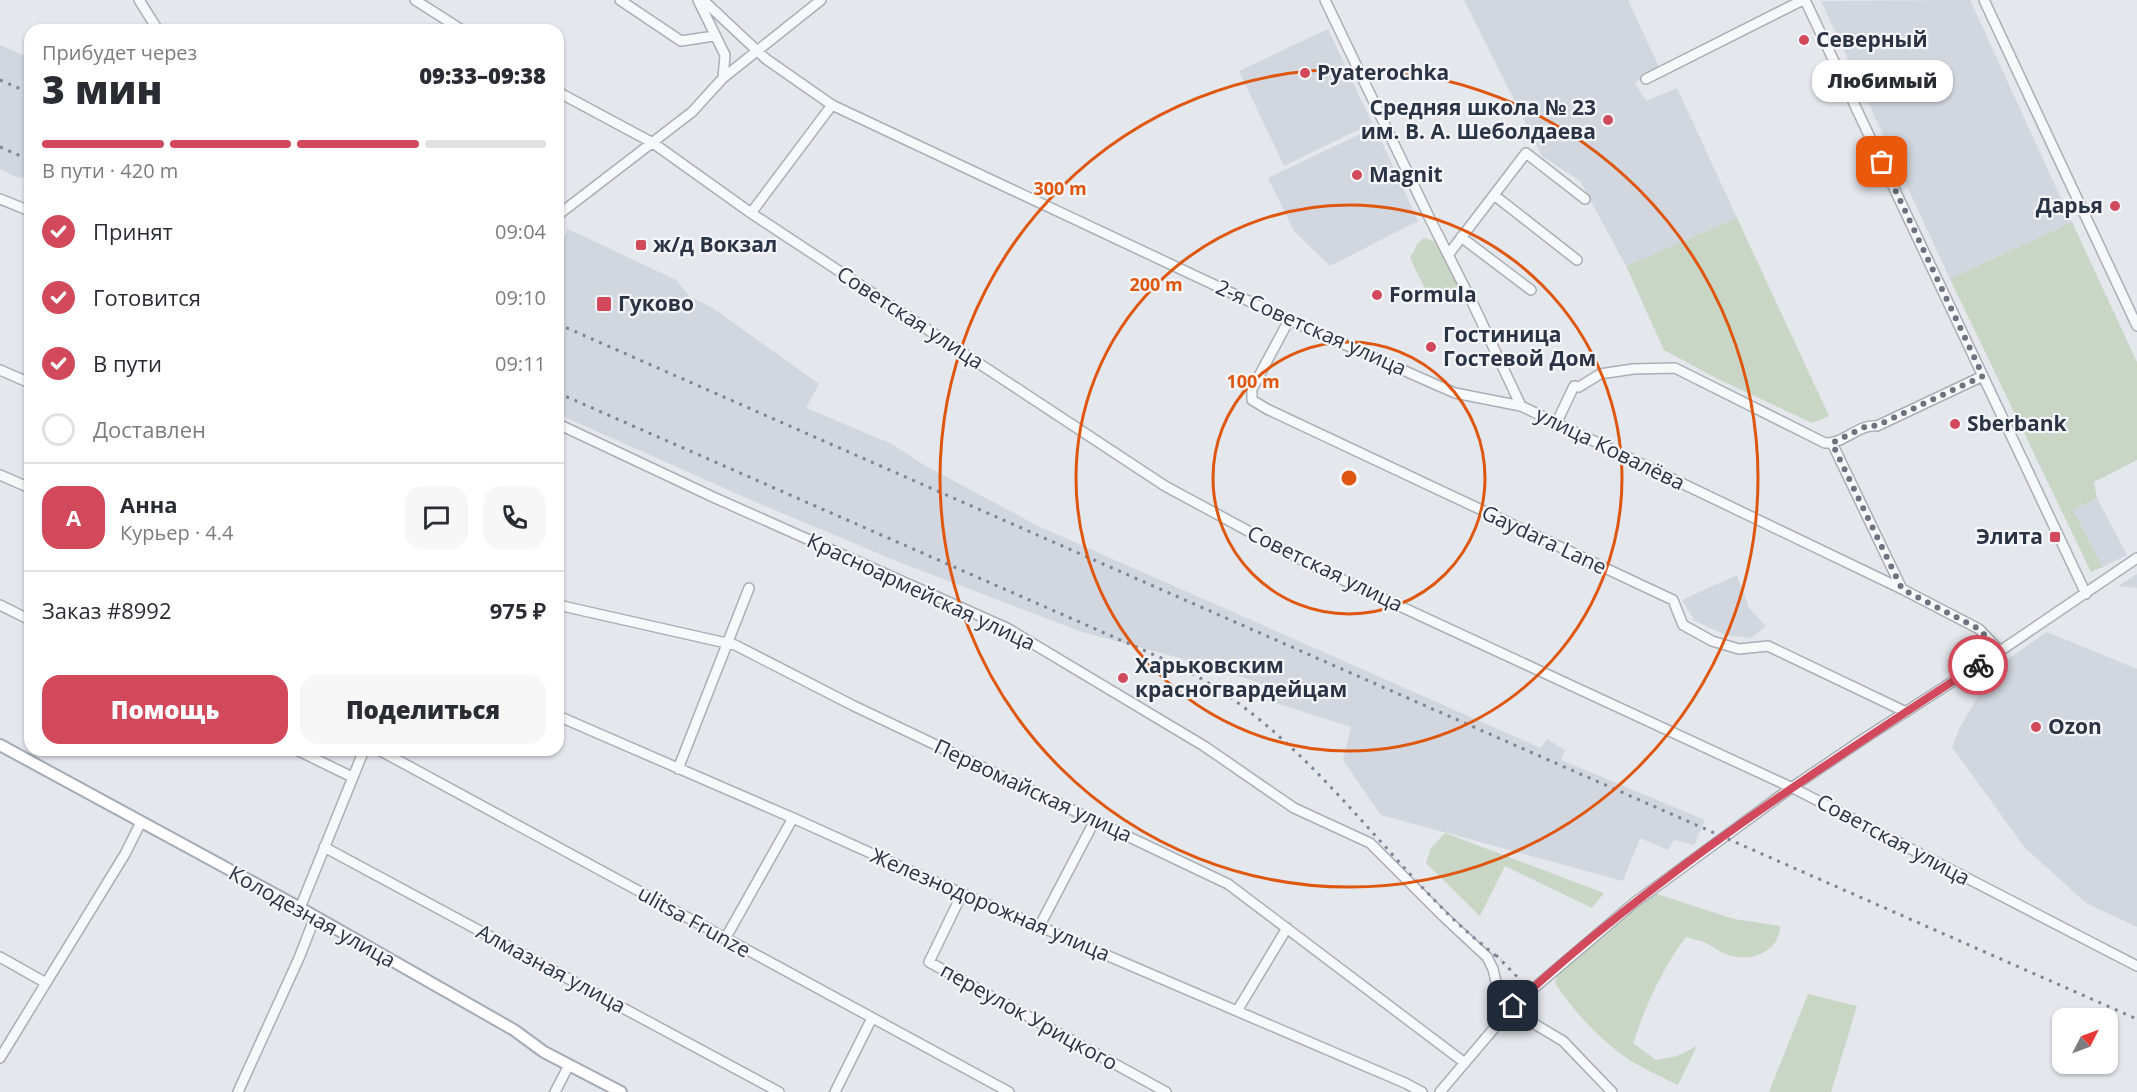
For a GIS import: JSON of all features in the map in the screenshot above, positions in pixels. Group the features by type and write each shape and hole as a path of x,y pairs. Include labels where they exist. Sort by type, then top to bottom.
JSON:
{"main road":[{"name":"Колодезная улица","path":"0,745 300,908 477,1009 569,1065 621,1092"}],"street":[{"path":"139,0 154,24"},
{"path":"415,0 453,24"},
{"path":"620,0 681,41 714,36"},
{"path":"698,0 725,55 723,78"},
{"name":"2-я Советская улица","path":"703,0 766,59 832,105 1289,320 1455,393 1521,406"},
{"path":"564,210 692,112 723,78 821,0"},
{"name":"улица Ковалёва","path":"1325,0 1521,406 1902,589 1979,629 2000,651"},
{"path":"1646,80 1804,0 2086,594"},
{"path":"1984,0 2137,326"},
{"name":"Советская улица","path":"564,96 653,143 751,213 1165,486 1311,566 1797,790 2137,966"},
{"path":"751,213 832,105"},
{"path":"1448,255 1526,153 1585,199"},
{"path":"1494,195 1577,260"},
{"path":"0,199 24,208"},
{"path":"1461,237 1531,290"},
{"name":"Gaydara Lane","path":"1289,320 1252,388 1252,400 1673,600 1683,625 1712,641 1739,650 1768,646 1905,712"},
{"path":"1557,424 1574,386 1579,387 1600,374 1633,369 1675,368 1825,443 1832,443 1869,425 1876,426 1983,376"},
{"path":"0,370 24,380"},
{"name":"Красноармейская улица","path":"564,427 713,498 1007,628 1204,746 1294,808 1370,843 1487,957 1491,962 1498,991 1526,1019 1563,1041 1612,1092"},
{"path":"1832,443 1902,589"},
{"path":"0,475 24,485"},
{"path":"1440,1092 1513,1006 1634,903 1723,836 1791,789 2137,558"},
{"path":"678,769 749,588"},
{"path":"0,605 24,617"},
{"name":"Первомайская улица","path":"564,606 735,645 854,705 1228,884 1465,1063"},
{"name":"Железнодорожная улица","path":"564,719 962,894 1422,1092"},
{"path":"309,756 352,777"},
{"path":"300,908 361,756"},
{"name":"ulitsa Frunze","path":"390,756 1009,1092"},
{"path":"725,939 793,818"},
{"path":"1039,927 1095,820"},
{"path":"0,1058 125,854 141,822"},
{"name":"Алмазная улица","path":"324,847 779,1092"},
{"name":"переулок Урицкого","path":"962,894 928,962 1166,1092"},
{"path":"238,1092 299,958 315,917"},
{"path":"1237,1011 1287,928"},
{"path":"0,957 45,983"},
{"path":"835,1092 872,1018"},
{"path":"555,1092 569,1065"}],"shaded area":[{"name":"Средняя школа № 23 им. В. А. Шеболдаева","path":"1464,0 1628,0 1659,67 1635,83 1646,101 1677,88 1737,218 1626,266 1580,181 1542,156"},
{"path":"1970,0 2072,222 1950,279 1821,1"},
{"path":"1328,29 1372,123 1284,166 1239,71"},
{"path":"0,45 24,55 24,178 0,169"},
{"path":"1375,127 1418,221 1330,266 1294,231 1268,178"},
{"path":"568,229 676,280 689,296 714,309 819,384 806,408 892,444 924,465 1040,527 1541,748 1547,739 1565,750 1561,760 1705,820 1694,845 1674,840 1668,850 1640,838 1623,881 1381,815 1343,760 1351,727 1269,701 1272,687 1206,665 1082,632 896,561 744,497 564,417 564,237"},
{"path":"2097,498 2127,555 2103,567 2073,510"},
{"path":"2137,574 2137,588 2118,586"},
{"path":"1737,575 1749,608 1766,626 1751,638 1725,635 1694,620 1682,600"},
{"path":"2047,632 2137,669 2137,927 2086,903 2025,848 1952,747 1960,727 1995,668"}],"green space":[{"path":"1737,218 1829,416 1812,423 1716,378 1664,350 1626,266"},
{"path":"2072,222 2137,362 2137,460 2094,482 2097,498 2073,510 2103,567 2091,572 1950,279"},
{"path":"1424,238 1437,242 1459,286 1452,297 1435,300 1429,297 1410,258 1418,243"},
{"path":"1445,833 1604,893 1592,908 1505,866 1480,916 1426,863 1431,848"},
{"path":"1654,893 1734,919 1780,926 1779,935 1770,948 1755,956 1729,955 1704,942 1686,937 1677,949 1655,988 1633,1043 1656,1060 1677,1056 1697,1046 1678,1085 1631,1061 1599,1036 1555,983 1559,970"},
{"path":"1808,994 1857,1006 1831,1092 1769,1092"}],"railway":[{"path":"0,80 24,90"},
{"path":"0,147 24,157"},
{"path":"564,327 2137,1019"},
{"path":"564,396 1166,660 1205,681 1244,708 1307,762 1449,915 1501,960"},
{"path":"1496,955 1524,984"}],"way so far":[{"path":"1882,162 1983,376 1876,426 1869,425 1832,443 1902,589 1979,629 2000,651 1978,665"}],"place":[{"name":"Северный","path":"1804,40"},
{"name":"Pyaterochka","path":"1305,73"},
{"name":"Средняя школа № 23 им. В. А. Шеболдаева","path":"1608,120"},
{"name":"Любимый","path":"1882,162"},
{"name":"Magnit","path":"1357,175"},
{"name":"Дарья","path":"2115,206"},
{"name":"ж/д Вокзал","path":"641,245"},
{"name":"Formula","path":"1377,295"},
{"name":"Гуково","path":"604,304"},
{"name":"Гостиница Гостевой Дом","path":"1431,347"},
{"name":"Sberbank","path":"1955,424"},
{"name":"Элита","path":"2055,537"},
{"name":"Харьковским красногвардейцам","path":"1123,678"},
{"name":"Ozon","path":"2036,727"}],"route":[{"path":"1513,1006 1634,903 1723,836 1862,740 1978,665"}]}
